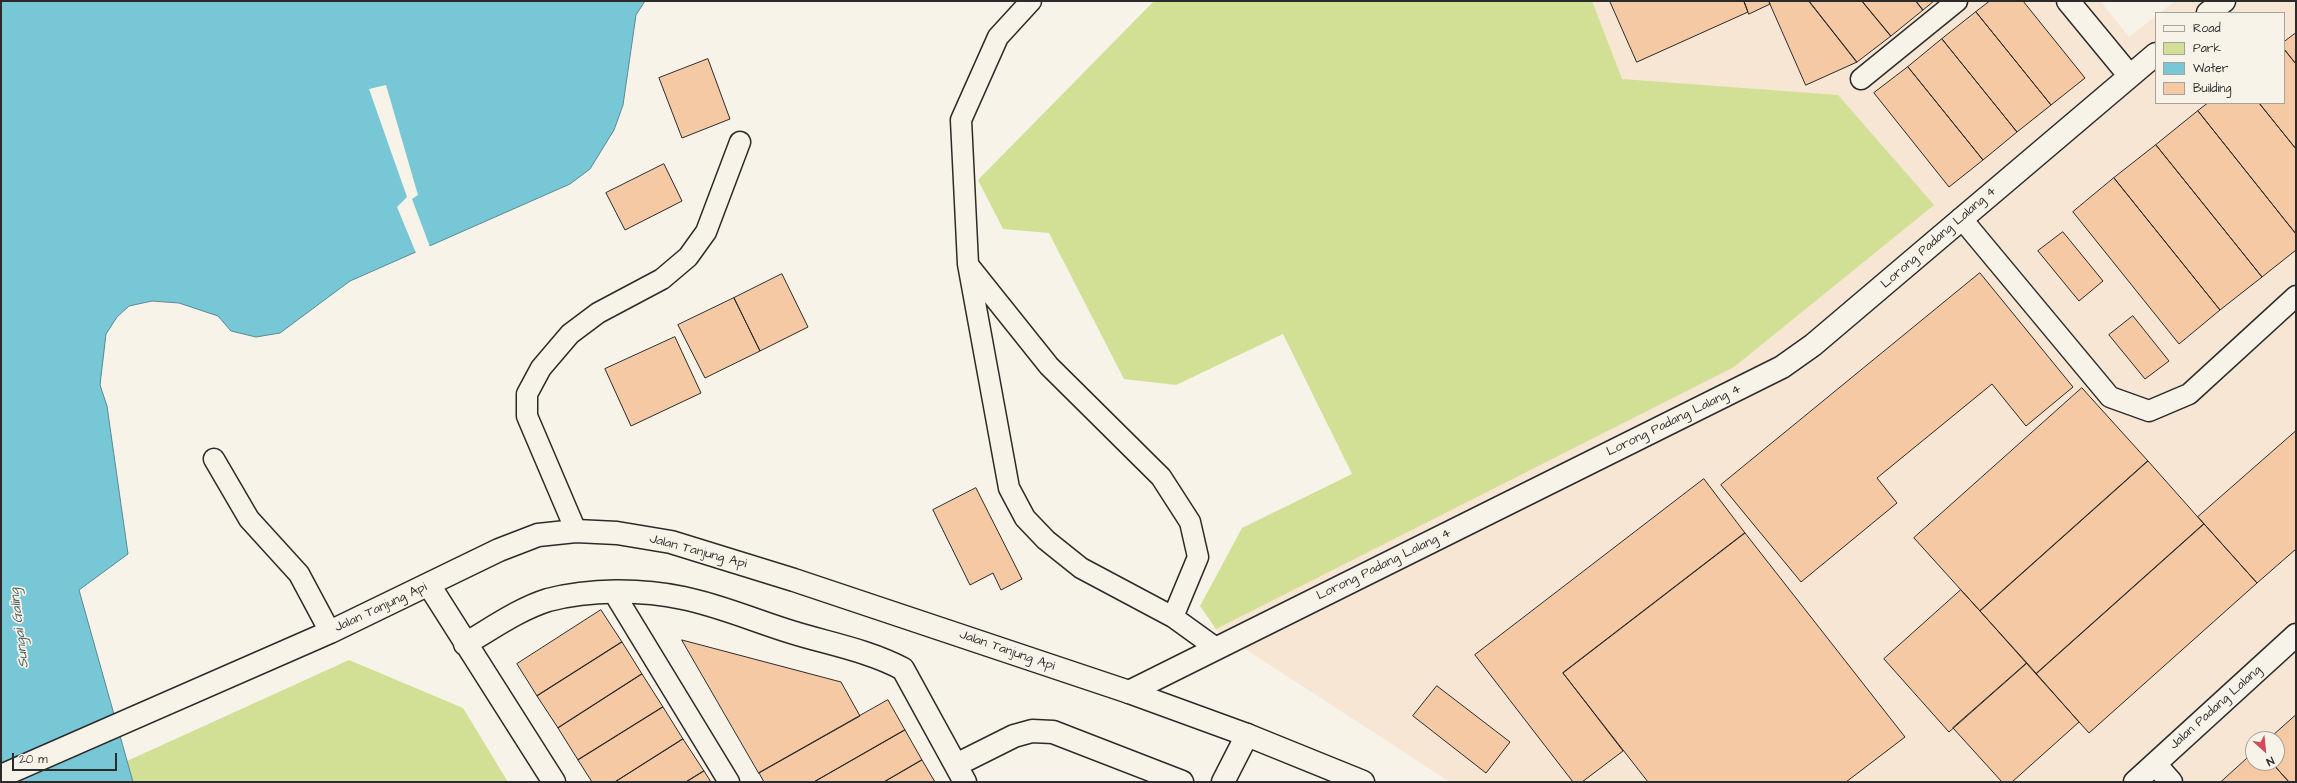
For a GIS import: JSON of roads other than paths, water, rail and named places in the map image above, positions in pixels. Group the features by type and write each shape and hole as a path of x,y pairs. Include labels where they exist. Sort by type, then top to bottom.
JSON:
{"street":[{"path":"2068,1 2129,75"},
{"path":"2209,12 2224,1"},
{"name":"Lorong Padang Lalang 4","path":"1129,692 1782,367 1813,345 2129,75 2155,55"},
{"name":"Jalan Tanjung Api","path":"1,776 330,632 499,550 538,535 576,531 617,533 671,542 794,580 1129,692 1248,735 1363,782"},
{"path":"429,585 465,644 554,782"},
{"path":"465,644 529,608 547,600 578,595 614,593 650,593 684,598 903,669 960,773 1014,736 1032,731 1053,732 1182,782"},
{"name":"Jalan Padang Lalang","path":"2135,782 2296,635"},
{"path":"1223,782 1248,735"},
{"path":"2155,764 2171,782"}],"lane":[{"path":"1032,1 998,37 961,120 968,264 1009,488 1025,518 1046,540 1081,568 1173,617 1216,648"},
{"path":"1861,80 1957,1"},
{"path":"576,531 527,416 527,394 541,368 570,334 598,313 662,280 688,257 706,232 740,142"},
{"path":"1961,218 2110,397 2149,411 2189,394 2296,296"},
{"path":"968,264 1049,366 1161,477 1190,522 1198,557 1173,617"},
{"path":"214,459 249,519 299,574 330,632"},
{"path":"614,593 729,782"}],"water":[{"name":"Sungai Galing","path":"1,1 645,1 636,15 623,105 614,130 590,169 570,184 350,281 280,333 256,337 231,331 218,316 179,303 152,301 129,306 117,317 106,334 100,385 107,406 128,554 79,590 133,782 1,782"}]}
